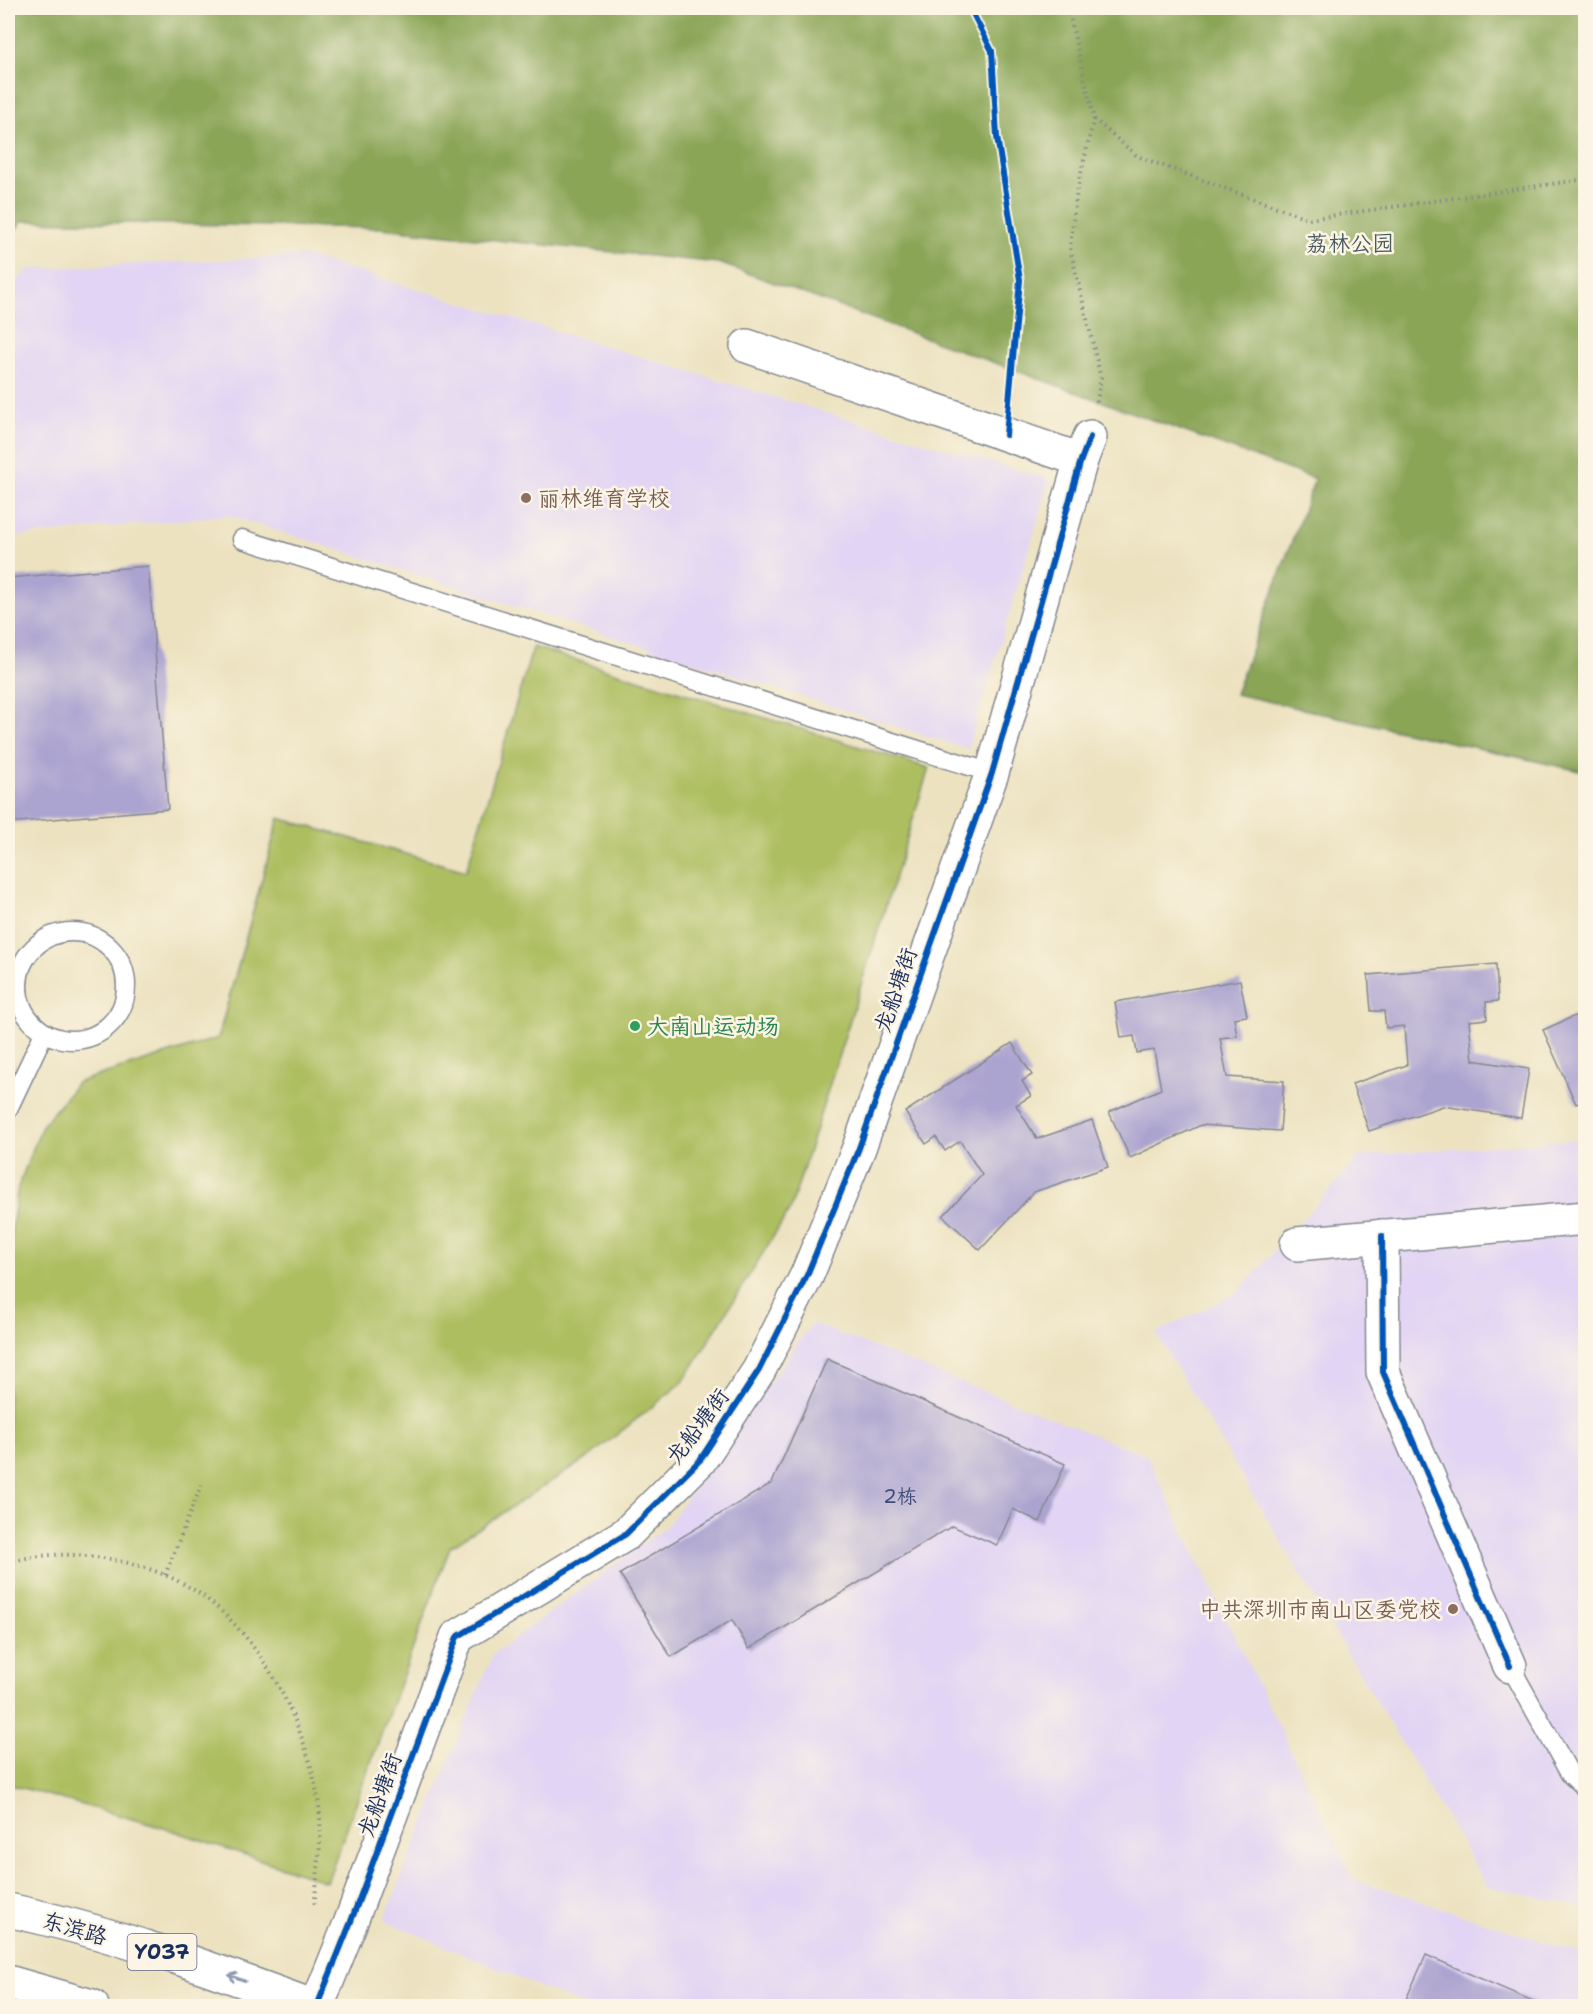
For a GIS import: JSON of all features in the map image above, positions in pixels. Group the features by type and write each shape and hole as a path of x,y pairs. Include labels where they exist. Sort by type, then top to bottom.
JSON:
{"street":[{"path":"747,346 1086,449"},
{"name":"龙船塘街","path":"317,2007 457,1637 626,1534 700,1460 759,1370 807,1275 859,1148 992,773 1086,449"},
{"path":"1297,1244 1586,1218"},
{"path":"1382,1236 1383,1372 1510,1666"},
{"name":"东滨路","path":"8,1910 186,1959 312,2007"},
{"path":"19,1992 92,2007"}],"lane":[{"path":"242,539 992,773"},
{"path":"73,931 91,935 107,943 119,957 126,974 127,992 122,1009 112,1024 97,1035 79,1040 61,1039 44,1033 31,1021 21,1006 17,988 20,971 27,955 39,942 56,934 73,931"},
{"path":"8,1109 44,1033"},
{"path":"1510,1666 1570,1774 1586,1790"}],"path":[{"path":"1068,8 1094,119 1077,189 1070,248 1101,378 1086,449"},
{"path":"1094,119 1137,156 1309,219 1586,179"},
{"path":"165,1575 203,1481"},
{"path":"8,1563 28,1556 82,1554 127,1561 165,1575 200,1594 235,1625 263,1661 291,1711 309,1757 319,1800 319,1841 314,1909"}],"shaded area":[{"name":"丽林维育学校","path":"306,256 1050,480 968,749 228,515 8,537 8,292 28,269"},
{"name":"中共深圳市南山区委党校","path":"1585,1139 1585,1908 1487,1886 1156,1333 1237,1293 1360,1156"},
{"path":"812,1323 1147,1456 1353,1879 1585,1955 1585,2006 584,2006 384,1920 493,1654 666,1527"}],"green space":[{"name":"荔林公园","path":"8,8 1585,8 1585,772 1235,694 1315,479 719,263 380,228 22,221 8,240"},
{"path":"533,647 929,768 791,1208 683,1382 589,1457 450,1547 327,1882 171,1830 8,1784 8,1254 18,1187 42,1126 78,1082 218,1038 279,818 466,871"}],"building":[{"path":"148,566 168,809 8,823 8,578"},
{"path":"1496,964 1498,1001 1486,1002 1487,1019 1469,1021 1473,1060 1529,1069 1521,1118 1443,1106 1369,1131 1352,1084 1407,1065 1404,1026 1386,1028 1384,1011 1371,1011 1368,975"},
{"path":"1240,980 1247,1016 1234,1018 1237,1036 1220,1038 1227,1077 1284,1081 1280,1131 1201,1125 1130,1158 1109,1112 1161,1089 1154,1050 1137,1053 1134,1036 1121,1038 1115,1002"},
{"path":"1586,1011 1586,1100 1576,1104 1543,1030"},
{"path":"1012,1043 1032,1075 1022,1081 1031,1096 1016,1105 1037,1139 1092,1120 1108,1167 1034,1192 980,1250 943,1216 982,1175 960,1141 945,1151 936,1137 926,1144 905,1112"},
{"path":"827,1359 1065,1464 1040,1522 1013,1509 997,1545 952,1526 749,1649 732,1620 671,1657 620,1574 772,1483"},
{"path":"1426,1955 1544,2006 1403,2006"}],"cycle path":[{"path":"970,8 992,51 997,137 1020,280 1006,435"},
{"path":"317,2006 457,1637 626,1534 700,1460 759,1370 807,1275 859,1148 992,773 1081,460 1090,437"},
{"path":"1382,1236 1383,1372 1510,1666"}],"place":[{"name":"丽林维育学校","path":"526,498"},
{"name":"大南山运动场","path":"635,1026"},
{"name":"中共深圳市南山区委党校","path":"1453,1609"}]}
